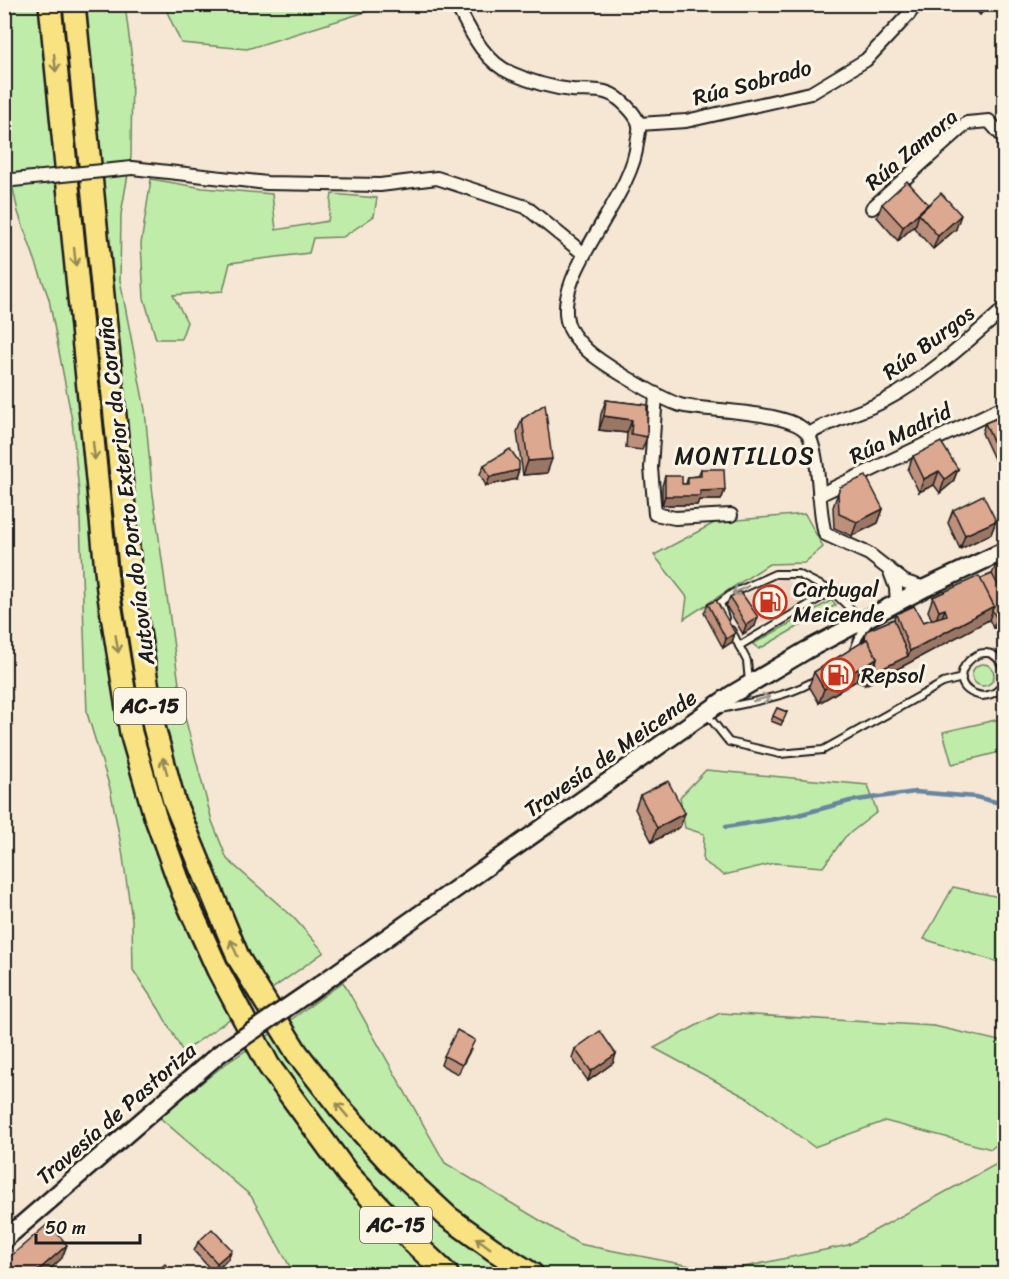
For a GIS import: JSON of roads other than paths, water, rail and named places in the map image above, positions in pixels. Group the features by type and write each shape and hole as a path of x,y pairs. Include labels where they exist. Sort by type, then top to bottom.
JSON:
{"highway":[{"name":"Autovía do Porto Exterior da Coruña","path":"50,4 108,590 130,733 155,816 183,893 218,970 269,1066 320,1139 348,1174 447,1275"},
{"name":"Autovía do Porto Exterior da Coruña","path":"74,4 132,587 154,727 174,801 239,960 297,1053 340,1108 391,1164 448,1217 532,1275"}],"main road":[{"name":"Travesía de Meicende","path":"261,1024 705,713 749,685 807,650 925,588 1005,551"},
{"name":"Travesía de Pastoriza","path":"4,1240 219,1054 261,1024"}],"street":[{"path":"456,4 486,56 510,73 569,90 609,93 628,107 639,124 636,154 625,184 571,280 566,302 569,328 585,349 621,373 680,405 732,411 789,421 800,426 808,434 813,450 825,534 869,554 905,582 925,588"},
{"name":"Rúa Sobrado","path":"639,124 686,121 811,93 866,60 916,4"},
{"name":"Rúa Zamora","path":"872,208 968,123 989,120 1005,138"},
{"path":"9,181 132,168 267,183 380,185 437,178 526,207 584,254"},
{"name":"Rúa Burgos","path":"808,434 827,423 883,401 943,362 1005,309"},
{"path":"657,394 651,468 655,514 675,518 731,515"},
{"name":"Rúa Madrid","path":"819,495 999,409"},
{"path":"889,568 896,588 897,603"}],"lane":[{"path":"749,685 747,661 725,619 720,603 733,593 774,574 798,574 832,591 868,619 851,657"},
{"path":"739,646 832,591"},
{"path":"981,654 994,656 999,660 1005,674 1001,687 996,692 982,696 969,691 962,678 964,665 974,655 981,654"},
{"path":"826,673 807,686 705,713 729,742 780,754 823,750 943,683 962,678"}],"waterway":[{"path":"726,827 798,815 850,801 915,792 976,797 1004,804"}],"place":[{"name":"Carbugal Meicende","path":"770,602"},
{"name":"Repsol","path":"838,675"}],"district":[{"name":"MONTILLOS","path":"745,456"}]}
